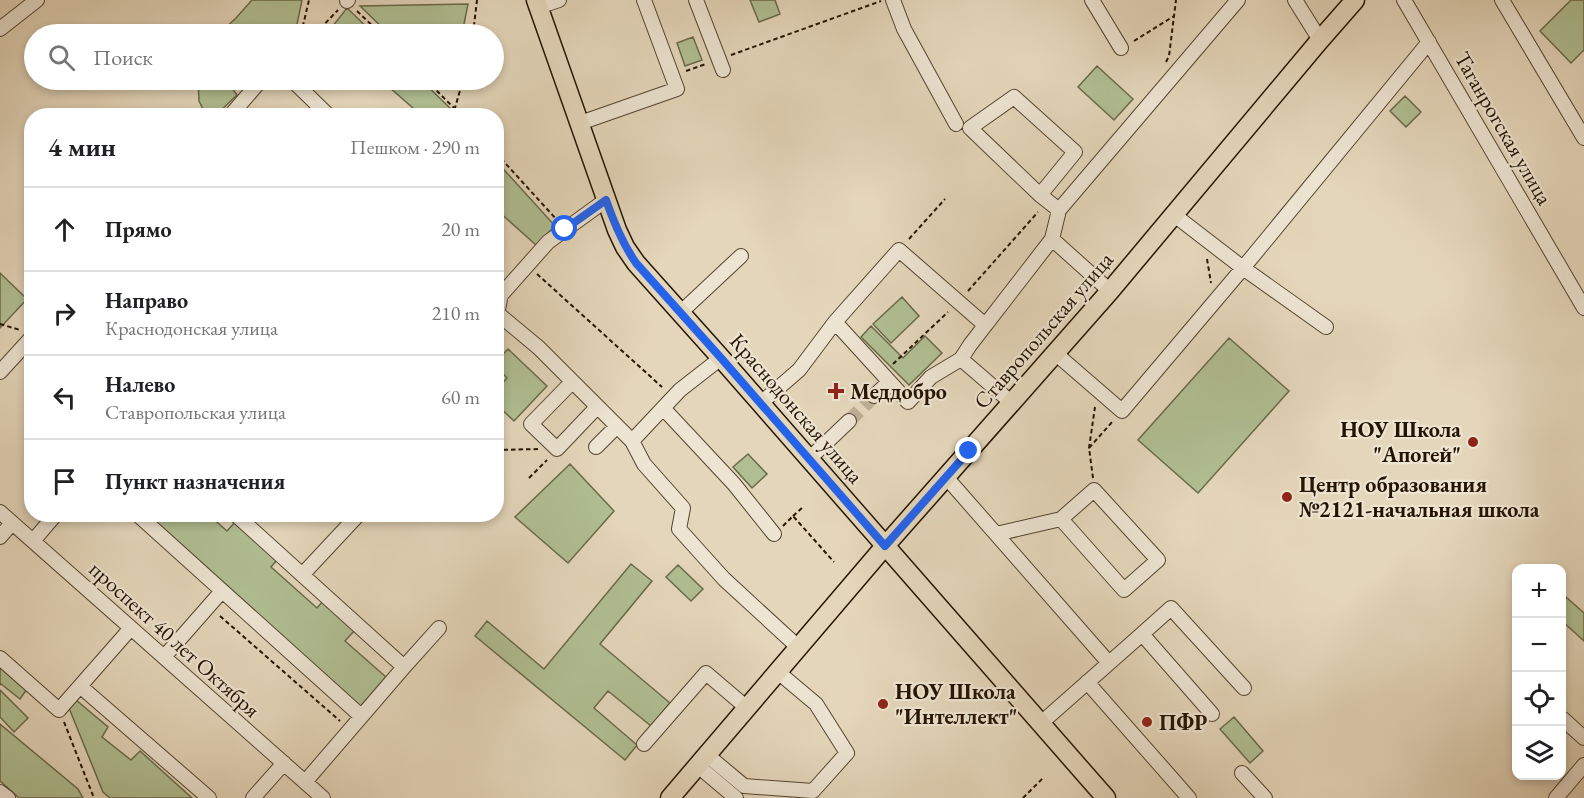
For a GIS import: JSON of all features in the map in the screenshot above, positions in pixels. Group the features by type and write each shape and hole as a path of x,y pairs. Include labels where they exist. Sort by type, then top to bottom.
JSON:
{"main road":[{"name":"Ставропольская улица","path":"670,798 885,546 1110,291 1355,0"},
{"name":"Краснодонская улица","path":"537,4 617,230 636,263 1106,798"}],"street":[{"path":"0,29 37,0"},
{"path":"537,4 559,0"},
{"path":"580,123 677,89 644,0"},
{"path":"696,0 721,64"},
{"path":"893,0 904,29 956,124"},
{"path":"1092,0 1121,48"},
{"path":"835,322 908,402 932,377 961,359 1052,239 1059,210 1238,0"},
{"path":"1295,0 1320,40"},
{"name":"Таганрогская улица","path":"1404,0 1584,308"},
{"path":"1502,0 1584,138"},
{"path":"1056,353 1122,411 1429,42"},
{"path":"237,108 252,90"},
{"path":"302,90 321,108"},
{"path":"1040,195 1075,152 1014,97 970,128 1040,195 1059,210"},
{"path":"504,292 548,242 606,200"},
{"path":"1173,214 1243,268 1326,327"},
{"path":"1052,239 1110,291"},
{"path":"760,403 799,370 835,322 899,250 986,325"},
{"path":"680,313 741,256"},
{"path":"504,319 539,348 632,441 644,464 683,508 679,529 724,579 798,647"},
{"path":"0,372 24,337"},
{"path":"632,441 680,390 721,358"},
{"path":"961,359 1012,403"},
{"path":"572,382 531,424 557,449 597,407"},
{"path":"874,396 889,382"},
{"path":"663,408 734,484 774,534"},
{"path":"809,459 849,421"},
{"path":"596,447 616,426"},
{"path":"946,477 1109,663"},
{"path":"996,534 1061,519 1094,490 1158,560 1124,590 1061,519"},
{"name":"проспект 40 лет Октября","path":"0,512 323,798"},
{"path":"33,541 49,522"},
{"path":"146,522 222,591 359,723"},
{"path":"244,522 404,667"},
{"path":"302,575 352,522"},
{"path":"0,537 12,523"},
{"path":"164,657 222,591"},
{"path":"1040,724 1171,608 1244,688"},
{"path":"0,658 59,710 131,628"},
{"path":"305,783 439,628"},
{"path":"1142,634 1212,714"},
{"path":"703,760 744,786 813,791 847,753 816,704 778,672"},
{"path":"644,744 706,673 747,708"},
{"path":"1087,682 1189,798"},
{"path":"80,686 209,798"},
{"path":"1566,722 1584,738"},
{"path":"703,760 735,798"},
{"path":"253,798 284,763"},
{"path":"1557,798 1584,765"},
{"path":"1242,773 1265,798"},
{"path":"0,792 8,798"}],"path":[{"path":"303,24 309,0"},
{"path":"324,24 347,0 371,24"},
{"path":"474,24 477,0"},
{"path":"672,75 721,64 882,0"},
{"path":"1164,66 1169,56 1176,0"},
{"path":"1121,48 1174,16"},
{"path":"436,90 455,108 460,90"},
{"path":"504,162 565,229"},
{"path":"899,250 945,199"},
{"path":"1204,238 1214,302"},
{"path":"528,266 673,397"},
{"path":"0,324 24,333"},
{"path":"1094,490 1089,448 1097,390"},
{"path":"1089,448 1122,411"},
{"path":"504,450 557,449"},
{"path":"529,478 557,449"},
{"path":"774,534 803,507"},
{"path":"793,516 834,562"},
{"path":"209,606 359,723"},
{"path":"59,710 94,798"},
{"path":"1023,798 1043,778"}],"green space":[{"path":"252,0 302,0 297,24 230,24"},
{"path":"750,0 775,0 780,14 759,22"},
{"path":"1571,0 1584,0 1584,50 1571,63 1540,31"},
{"path":"468,4 464,24 379,24 360,6"},
{"path":"347,8 364,24 334,24"},
{"path":"693,37 702,60 685,66 677,43"},
{"path":"1097,66 1133,99 1114,120 1078,87"},
{"path":"198,90 233,90 237,95 223,108 202,108 199,101"},
{"path":"392,90 431,90 450,108 413,108"},
{"path":"1405,96 1421,112 1406,127 1390,111"},
{"path":"504,170 555,226 536,245 504,216"},
{"path":"0,273 24,296 24,302 0,328"},
{"path":"902,297 919,316 891,343 873,324"},
{"path":"871,326 903,358 925,336 942,353 909,385 861,337"},
{"path":"1229,338 1289,391 1198,493 1138,440"},
{"path":"508,349 547,386 514,421 504,412 504,381 507,378 504,375 504,353"},
{"path":"748,454 767,474 752,488 733,467"},
{"path":"570,464 614,511 568,563 515,517"},
{"path":"150,522 217,522 227,531 237,522 278,559 271,567 317,608 323,601 355,630 345,641 386,677 359,708"},
{"path":"631,564 652,581 600,644 670,703 651,726 608,691 594,708 637,745 625,760 475,636 487,621 544,669"},
{"path":"678,565 703,589 691,601 666,577"},
{"path":"1566,597 1584,613 1584,641 1566,625"},
{"path":"0,665 27,689 20,699 0,685"},
{"path":"0,690 28,718 14,732 0,717"},
{"path":"76,700 108,727 102,737 131,760 140,751 192,798 110,798 103,792 69,708"},
{"path":"1234,717 1263,751 1250,763 1220,729"},
{"path":"0,724 78,789 83,798 19,798 0,781"}],"tunnel":[{"path":"849,421 874,396"}],"place":[{"name":"Меддобро","path":"836,391"},
{"name":"НОУ Школа \"Апогей\"","path":"1473,442"},
{"name":"Центр образования №2121-начальная школа","path":"1287,497"},
{"name":"НОУ Школа \"Интеллект\"","path":"883,704"},
{"name":"ПФР","path":"1147,722"}],"route":[{"path":"565,229 606,200 625,247 636,263 885,546 969,451"}]}
